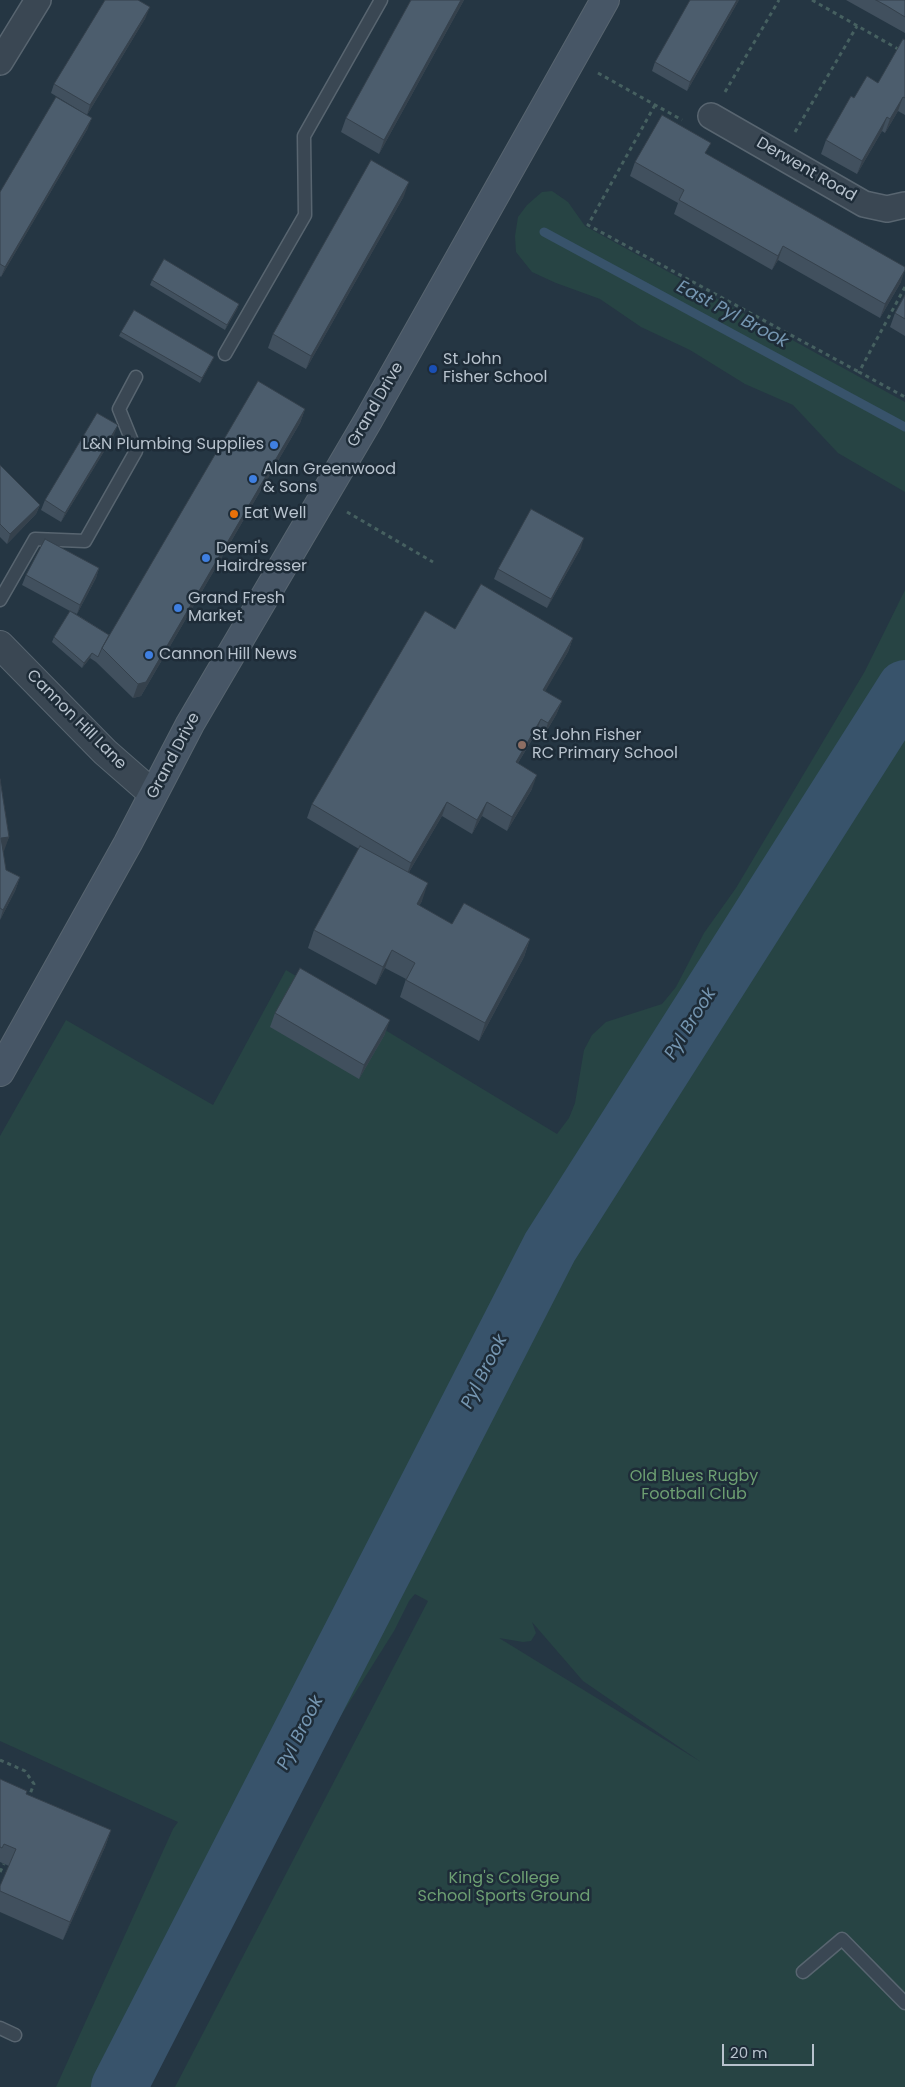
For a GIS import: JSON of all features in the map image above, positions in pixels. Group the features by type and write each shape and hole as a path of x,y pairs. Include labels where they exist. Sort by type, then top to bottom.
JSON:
{"main road":[{"name":"Grand Drive","path":"0,1072 190,724 324,496 574,58 605,0"}],"street":[{"path":"0,62 38,0"},
{"name":"Derwent Road","path":"711,116 864,204 888,209 905,205"},
{"name":"Cannon Hill Lane","path":"0,645 105,752 153,794"}],"lane":[{"path":"224,354 305,214 304,136 381,0"},
{"path":"0,600 35,539 85,541 136,451 119,409 136,377"},
{"path":"803,1972 842,1938 905,2003"},
{"path":"0,2028 15,2035"}],"path":[{"path":"574,58 608,80 682,120 711,116 779,0"},
{"path":"812,0 905,53"},
{"path":"780,156 857,26"},
{"path":"655,105 588,225 905,397"},
{"path":"859,372 905,288"},
{"path":"324,496 433,562"},
{"path":"0,1760 25,1771 34,1784 25,1806"},
{"path":"0,1872 4,1864"}],"green space":[{"path":"552,191 568,202 585,226 905,402 905,492 838,453 793,405 745,384 690,350 641,327 600,299 532,272 516,252 515,236 518,217 527,205 542,192"},
{"path":"905,590 905,2087 175,2087 428,1601 415,1594 340,1717 216,1945 147,2087 56,2087 173,1829 178,1822 0,1741 0,1136 66,1020 213,1105 286,970 557,1134 569,1118 575,1103 584,1050 592,1035 606,1022 662,1004 676,987 704,933 736,888 865,671","holes":["472,1459 451,1501 451,1472","532,1622 583,1681 701,1762 499,1638 523,1642 531,1641 536,1633"]}],"building":[{"path":"105,0 138,0 150,7 90,105 54,84"},
{"path":"411,0 461,0 384,140 346,118"},
{"path":"690,0 737,0 690,82 655,62"},
{"path":"876,0 905,0 905,17 887,6"},
{"path":"903,39 905,40 905,98 903,97 890,119 887,117 862,161 826,140 851,96 854,98 867,76 878,83"},
{"path":"56,97 92,118 5,267 0,264 0,192"},
{"path":"662,115 711,143 705,153 905,267 885,304 783,246 778,256 679,200 684,190 635,162"},
{"path":"371,160 409,182 311,356 273,334"},
{"path":"164,259 239,304 227,325 152,280"},
{"path":"905,295 905,319 895,313"},
{"path":"134,310 214,357 202,378 121,332"},
{"path":"258,381 305,409 146,682 138,684 102,648"},
{"path":"97,413 118,425 65,513 45,500"},
{"path":"0,465 40,505 10,534 0,524"},
{"path":"531,509 584,538 551,599 498,569"},
{"path":"45,539 99,568 80,605 26,575"},
{"path":"481,584 573,638 543,690 562,701 548,723 541,719 516,762 537,775 512,817 487,802 477,820 447,802 411,863 312,804 425,611 455,629"},
{"path":"70,611 109,635 98,657 92,653 84,663 54,637"},
{"path":"0,779 9,837 1,838 6,870 20,877 3,910 0,908"},
{"path":"360,846 428,883 417,904 452,924 464,903 530,939 485,1023 406,980 415,963 392,950 383,967 314,930"},
{"path":"300,968 390,1020 364,1065 275,1013"},
{"path":"0,1779 27,1791 26,1794 111,1830 70,1922 0,1891 0,1886 16,1849 4,1844 2,1848 0,1847"}],"waterway":[{"name":"East Pyl Brook","path":"544,232 905,427"},
{"name":"Pyl Brook","path":"119,2087 550,1247 905,688"}],"place":[{"name":"St John Fisher School","path":"433,369"},
{"name":"L&N Plumbing Supplies","path":"274,445"},
{"name":"Alan Greenwood & Sons","path":"253,479"},
{"name":"Eat Well","path":"234,514"},
{"name":"Demi's Hairdresser","path":"206,558"},
{"name":"Grand Fresh Market","path":"178,608"},
{"name":"Cannon Hill News","path":"149,655"},
{"name":"St John Fisher RC Primary School","path":"522,745"}],"park label":[{"name":"Old Blues Rugby Football Club","path":"694,1486"},
{"name":"King's College School Sports Ground","path":"504,1888"}]}
